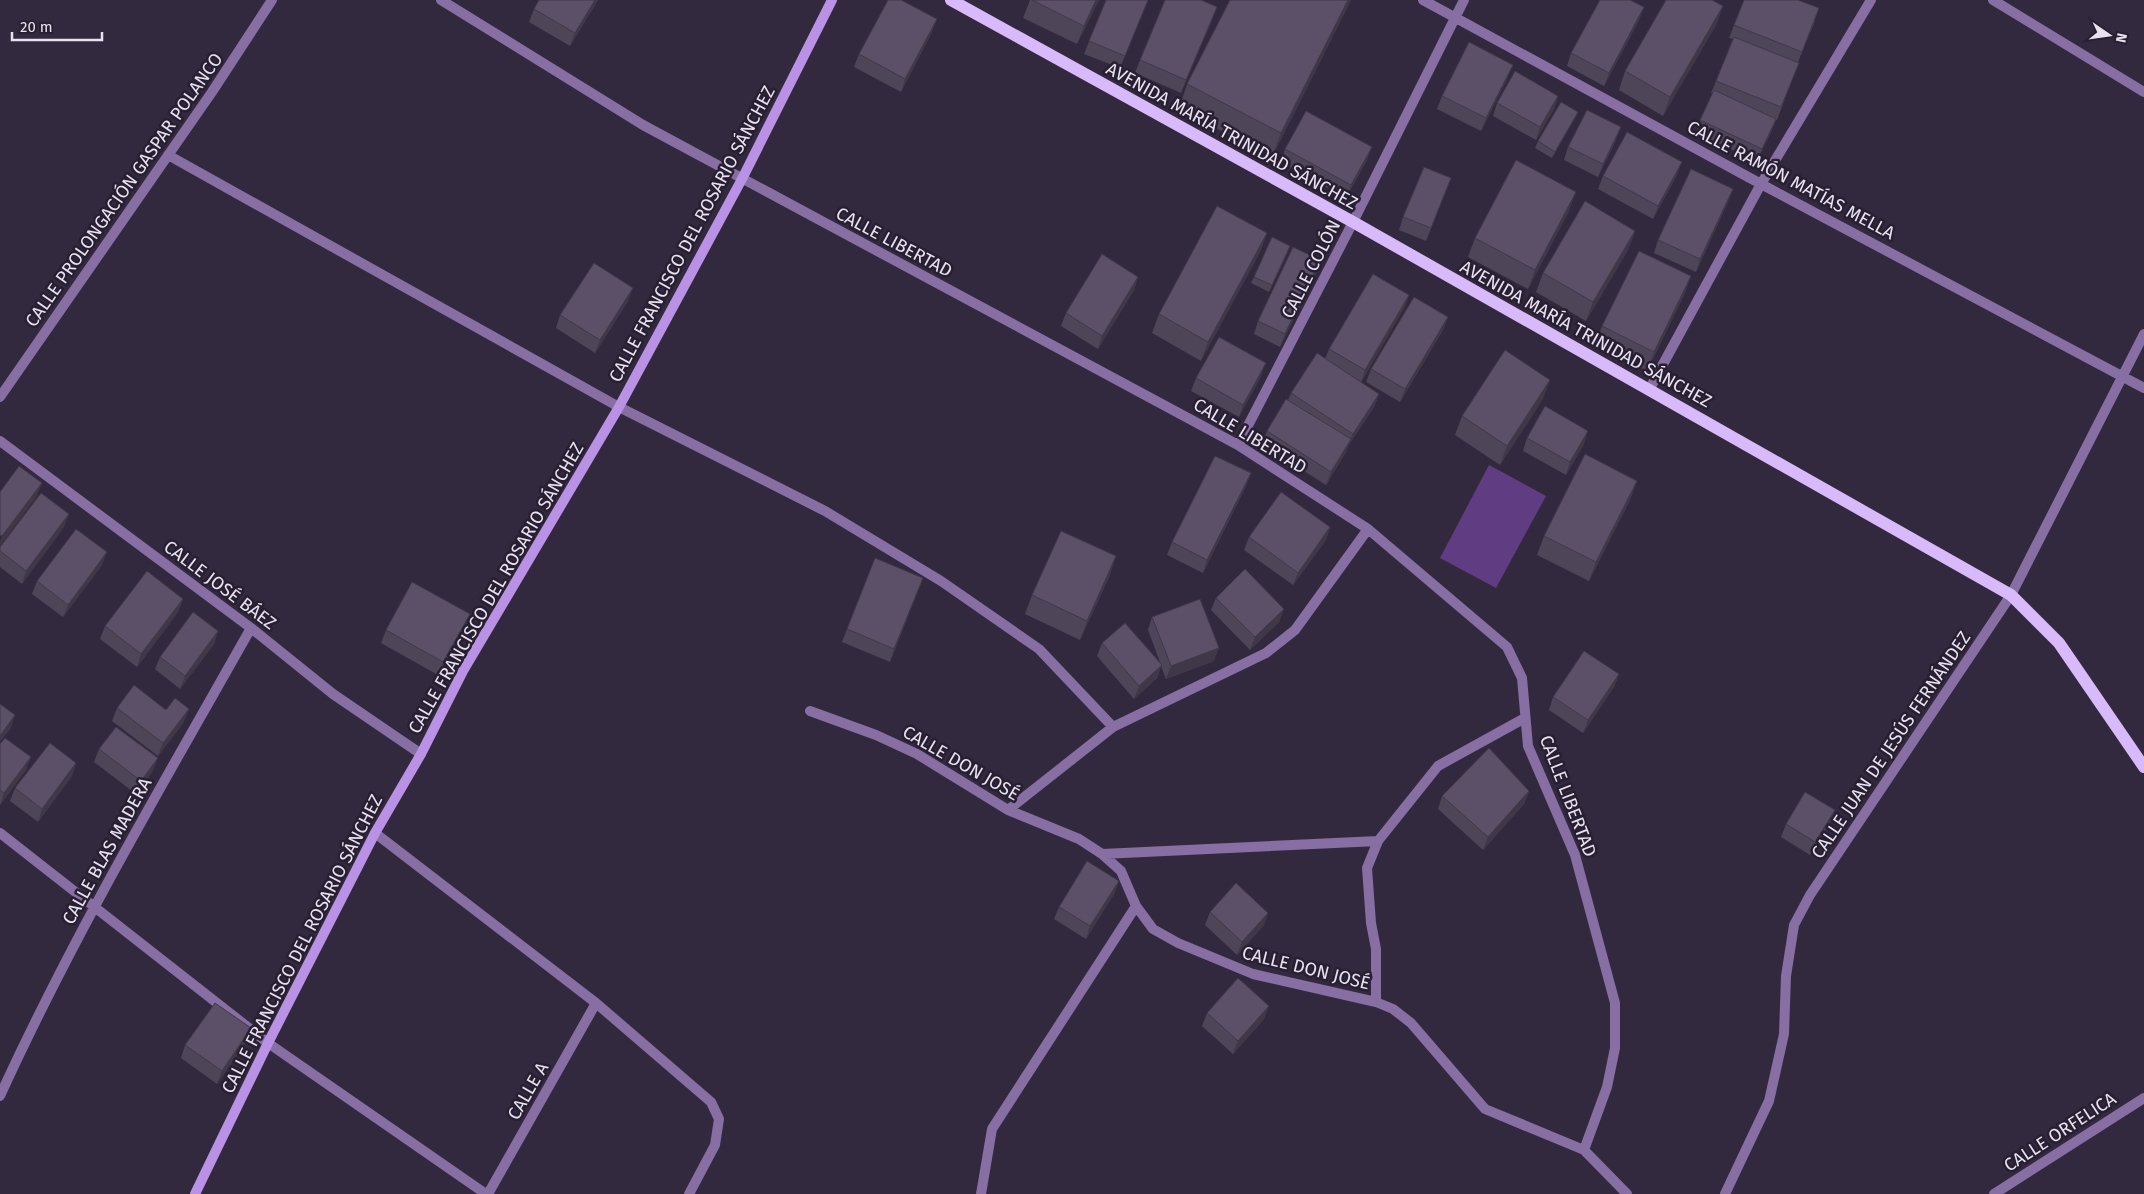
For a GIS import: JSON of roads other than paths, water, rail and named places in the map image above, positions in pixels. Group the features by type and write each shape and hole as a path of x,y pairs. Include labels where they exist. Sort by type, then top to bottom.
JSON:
{"main road":[{"name":"AVENIDA MARÍA TRINIDAD SÁNCHEZ","path":"951,0 1353,222 2011,595 2059,643 2144,767"}],"street":[{"name":"CALLE PROLONGACIÓN GASPAR POLANCO","path":"0,397 212,92 272,0"},
{"name":"CALLE LIBERTAD","path":"441,0 642,124 1238,445 1368,529 1507,647 1522,678 1528,746 1575,855 1615,1003 1615,1048 1607,1087 1584,1150"},
{"name":"CALLE FRANCISCO DEL ROSARIO SÁNCHEZ","path":"194,1194 268,1043 375,833 421,754 463,671 619,406 742,179 832,0"},
{"name":"CALLE RAMÓN MATÍAS MELLA","path":"1423,0 1761,184 2144,388"},
{"name":"CALLE COLÓN","path":"1238,445 1353,222 1464,0"},
{"path":"1649,390 1761,184 1871,0"},
{"path":"1993,0 2144,92"},
{"path":"168,155 619,406 825,510 941,581 1039,649 1113,727"},
{"name":"CALLE JUAN DE JESÚS FERNÁNDEZ","path":"1725,1194 1769,1101 1784,1034 1786,976 1794,925 1810,895 2011,595 2144,334"},
{"name":"CALLE JOSÉ BÁEZ","path":"0,441 252,628 333,694 421,754"},
{"path":"1008,810 1113,727 1266,653 1295,630 1368,529"},
{"name":"CALLE BLAS MADERA","path":"0,1096 25,1041 94,905 252,628"},
{"name":"CALLE DON JOSÉ","path":"810,711 876,735 917,754 1008,810 1079,839 1102,854 1121,871 1136,906 1153,929 1178,943 1252,974 1376,1002 1393,1009 1411,1023 1485,1109 1584,1150"},
{"path":"1376,1002 1376,949 1371,923 1367,868 1378,841 1438,766 1525,718"},
{"path":"0,833 268,1043 487,1194"},
{"path":"375,833 596,1003 711,1102 719,1119 715,1145 689,1194"},
{"path":"1102,854 1378,841"},
{"path":"981,1194 992,1128 1136,906"},
{"name":"CALLE A","path":"487,1194 596,1003"},
{"name":"CALLE ORFELICA","path":"1994,1194 2144,1098"},
{"path":"1584,1150 1627,1194"}]}
